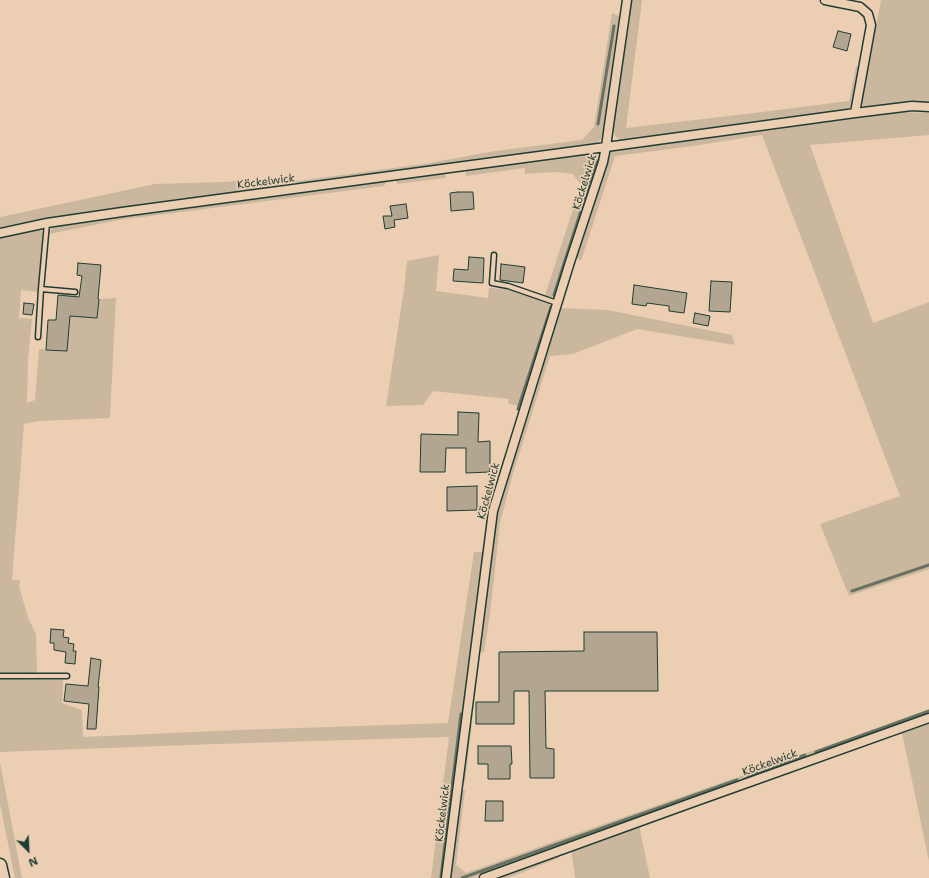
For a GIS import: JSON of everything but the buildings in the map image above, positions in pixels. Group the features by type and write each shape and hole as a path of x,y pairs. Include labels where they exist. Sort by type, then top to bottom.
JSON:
{"main road":[{"path":"0,865 3,878"}],"street":[{"name":"Köckelwick","path":"446,878 493,511 557,303 603,162 627,0"},
{"path":"825,0 860,7 868,14 872,25 855,113"},
{"name":"Köckelwick","path":"0,233 122,212 855,113 912,106 929,107"},
{"name":"Köckelwick","path":"484,878 929,718"}],"lane":[{"path":"38,338 47,224"},
{"path":"494,256 492,283 508,286 557,303"},
{"path":"42,290 74,292"},
{"path":"0,676 67,676"}],"shaded area":[{"path":"632,0 642,0 626,128 849,101 856,66 862,67 854,103 849,109 620,140 615,136 613,129"},
{"path":"881,0 929,0 929,103 912,102 871,107 864,106 861,103"},
{"path":"612,13 619,16 621,24 606,124 601,139 597,143 274,188 93,211 0,229 0,217 155,184 275,180 297,181 424,164 495,151 582,140 594,127"},
{"path":"899,112 929,113 929,135 810,145 873,323 929,302 929,569 849,596 820,524 900,496 762,135 615,156 581,261 577,258 576,254 608,155 611,151"},
{"path":"591,154 598,156 600,163 557,299 545,295 581,185 573,174 554,172 525,174 525,168 466,176 466,169"},
{"path":"444,172 445,178 397,184 396,179"},
{"path":"387,180 384,186 119,220 49,234 51,229 56,226"},
{"path":"34,229 41,230 43,235 38,292 21,290 19,318 32,319 28,360 27,403 35,400 39,349 67,351 70,316 97,318 99,299 116,298 110,418 39,421 24,424 12,580 20,580 19,587 29,620 36,634 37,673 0,673 0,237"},
{"path":"439,255 436,291 488,298 489,288 506,289 554,306 523,406 508,404 509,399 433,391 423,405 386,406 407,261"},
{"path":"560,308 608,310 732,335 735,345 637,329 573,354 550,356 512,477 500,523 490,614 484,652 478,652 494,526 503,484"},
{"path":"474,552 484,552 443,878 431,878 449,737 0,752 0,679 63,680 62,703 82,710 83,737 448,723"},
{"path":"929,710 929,716 474,878 450,878 460,791 465,790 456,865 466,873"},
{"path":"468,723 472,723 465,783 462,783 462,780"},
{"path":"929,723 929,861 902,733"},
{"path":"0,762 22,878 15,878 0,804"},
{"path":"639,825 650,878 575,878 571,849"},
{"path":"559,854 559,858 508,878 491,878"}],"waterway":[{"path":"598,124 614,26"},
{"path":"554,295 597,161"},
{"path":"518,409 551,307"},
{"path":"852,591 929,565"},
{"path":"816,752 929,711"},
{"path":"441,877 461,714"},
{"path":"746,777 805,755"},
{"path":"462,878 737,780"}]}
